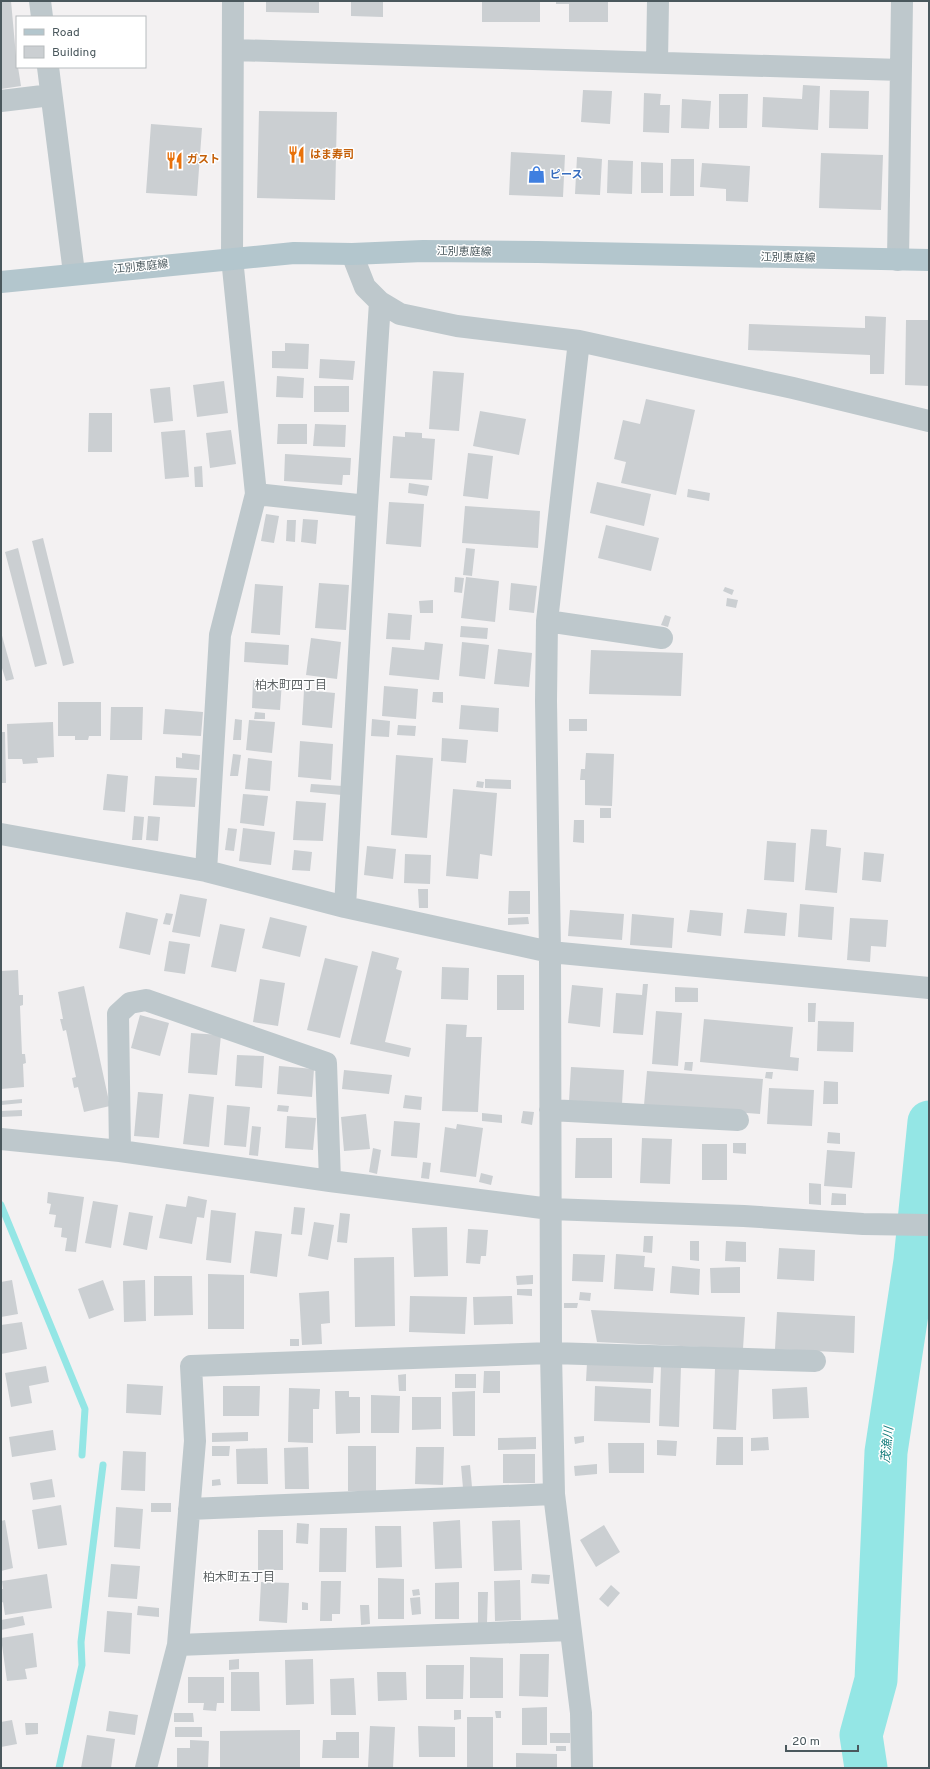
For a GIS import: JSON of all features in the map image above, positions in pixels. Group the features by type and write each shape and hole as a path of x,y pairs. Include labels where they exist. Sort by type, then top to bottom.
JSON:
{"main road":[{"name":"江別恵庭線","path":"1,282 74,273 294,253 352,254 423,251 515,252 929,260"}],"street":[{"path":"40,1 42,16"},
{"path":"206,871 220,635 256,494 232,258 233,1"},
{"path":"657,62 658,1"},
{"path":"898,260 902,1"},
{"path":"234,50 901,70"},
{"path":"48,68 74,273"},
{"path":"1,101 51,95"},
{"path":"352,254 366,287 380,302 400,314 457,326 579,341 793,388 929,421"},
{"path":"345,907 380,302"},
{"path":"579,341 547,621 546,701 550,952 551,1353 554,1494 581,1713 582,1768"},
{"path":"256,494 367,506"},
{"path":"547,621 662,638"},
{"path":"1,834 206,871 345,907 550,952 922,987"},
{"path":"120,1151 118,1014 130,1003 146,1000 326,1062 330,1180"},
{"path":"550,1110 738,1120"},
{"path":"1,1139 120,1151 550,1209 929,1225"},
{"path":"146,1768 178,1645 195,1441 192,1366 551,1353 815,1361"},
{"path":"189,1510 554,1494"},
{"path":"178,1645 570,1630"}],"building":[{"path":"1,1 11,1 16,68 18,68 21,86 1,89"},
{"path":"266,1 319,1 319,13 266,12"},
{"path":"351,1 383,1 383,17 351,16"},
{"path":"482,1 540,1 540,22 482,22"},
{"path":"556,1 608,1 608,22 569,22 569,4 556,4"},
{"path":"803,85 820,86 818,130 762,127 763,97 802,99"},
{"path":"583,90 612,91 610,124 581,122"},
{"path":"830,90 869,91 868,129 829,128"},
{"path":"644,93 661,94 660,105 670,105 669,133 643,132"},
{"path":"719,94 748,94 747,128 719,128"},
{"path":"682,99 711,101 709,129 681,128"},
{"name":"はま寿司","path":"259,111 337,112 335,200 257,198"},
{"name":"ガスト","path":"151,124 202,128 197,196 146,193"},
{"name":"ピース","path":"511,152 565,155 563,197 509,195"},
{"path":"821,153 883,155 881,210 819,208"},
{"path":"577,157 602,159 600,195 575,194"},
{"path":"671,159 694,159 694,196 670,196"},
{"path":"608,160 633,161 632,194 607,193"},
{"path":"641,162 663,163 663,193 641,193"},
{"path":"702,163 750,166 748,202 726,201 726,189 700,187"},
{"path":"865,316 886,317 884,374 870,374 870,355 748,350 749,324 865,328"},
{"path":"906,320 929,320 929,386 905,385"},
{"path":"285,343 309,344 308,369 272,368 272,351 285,351"},
{"path":"320,359 355,361 353,380 319,378"},
{"path":"433,371 464,373 459,431 429,429"},
{"path":"277,376 304,378 303,398 276,397"},
{"path":"224,381 228,413 197,417 193,385"},
{"path":"314,386 349,386 349,412 314,412"},
{"path":"170,387 173,421 154,423 150,389"},
{"path":"646,399 695,410 676,495 621,483 626,462 614,459 623,420 640,424"},
{"path":"480,411 526,419 519,455 473,446"},
{"path":"89,413 112,413 112,452 88,452"},
{"path":"278,424 307,424 307,444 277,444"},
{"path":"315,424 346,425 345,447 313,446"},
{"path":"185,430 189,477 165,479 161,432"},
{"path":"231,430 236,464 210,468 206,433"},
{"path":"405,432 422,433 422,438 435,439 432,480 390,478 393,436 405,437"},
{"path":"468,453 493,456 488,499 463,496"},
{"path":"285,454 351,458 350,475 343,475 342,485 284,481"},
{"path":"202,466 203,487 195,487 194,467"},
{"path":"597,482 651,494 644,526 590,513"},
{"path":"409,483 429,486 427,496 408,493"},
{"path":"688,489 710,493 709,501 687,497"},
{"path":"389,502 424,504 421,547 386,544"},
{"path":"465,506 540,511 538,548 462,543"},
{"path":"266,514 279,516 274,543 261,541"},
{"path":"303,519 318,520 316,544 301,542"},
{"path":"287,520 296,520 295,542 286,541"},
{"path":"606,525 659,538 651,571 598,558"},
{"path":"43,538 74,663 63,666 32,541"},
{"path":"18,548 47,664 35,667 5,552"},
{"path":"466,548 475,549 472,576 463,575"},
{"path":"455,577 464,578 462,593 454,592"},
{"path":"466,577 499,581 495,622 461,618"},
{"path":"319,583 349,585 346,630 315,628"},
{"path":"511,583 537,586 534,613 509,610"},
{"path":"255,584 283,586 280,635 251,633"},
{"path":"725,587 734,590 732,595 723,591"},
{"path":"727,598 738,600 736,608 726,606"},
{"path":"433,600 433,613 420,613 419,601"},
{"path":"388,613 412,615 410,640 386,639"},
{"path":"665,615 671,617 668,627 661,625"},
{"path":"461,626 488,628 487,639 460,637"},
{"path":"1,632 14,679 6,681 1,665"},
{"path":"311,638 341,642 337,679 306,675"},
{"path":"245,642 289,645 288,665 244,662"},
{"path":"425,642 443,644 439,680 389,675 392,647 424,650"},
{"path":"462,642 489,645 485,679 459,676"},
{"path":"498,649 532,653 529,687 494,684"},
{"path":"591,650 683,653 681,696 589,694"},
{"path":"253,680 282,681 280,710 252,708"},
{"path":"384,686 418,689 416,719 382,716"},
{"path":"304,690 335,693 332,728 302,725"},
{"path":"433,692 443,692 443,703 432,702"},
{"path":"58,702 101,702 101,736 89,736 88,740 75,740 75,736 58,736"},
{"path":"461,705 499,708 498,732 459,729"},
{"path":"111,707 143,707 142,740 110,740"},
{"path":"165,709 203,712 201,736 163,734"},
{"path":"255,712 265,713 265,719 254,719"},
{"path":"235,719 242,720 241,740 233,740"},
{"path":"372,719 390,721 389,737 371,736"},
{"path":"569,719 587,719 587,731 569,731"},
{"path":"249,720 275,722 272,753 246,750"},
{"path":"53,722 54,757 37,758 38,763 23,764 22,759 8,759 7,724"},
{"path":"398,725 416,726 415,736 397,735"},
{"path":"1,732 5,732 6,783 1,783"},
{"path":"442,738 468,740 466,763 441,761"},
{"path":"300,741 333,744 331,780 298,777"},
{"path":"182,753 200,755 199,770 176,768 176,757 182,758"},
{"path":"586,753 614,754 612,806 585,805 585,780 580,780 581,769 585,769"},
{"path":"233,754 241,755 238,776 230,776"},
{"path":"396,755 433,758 427,838 391,835"},
{"path":"248,758 272,761 270,791 245,789"},
{"path":"107,774 128,776 125,812 103,810"},
{"path":"155,776 197,778 195,807 153,805"},
{"path":"485,779 511,780 511,789 485,788"},
{"path":"477,781 484,782 483,788 476,787"},
{"path":"311,784 343,786 342,795 310,792"},
{"path":"453,789 497,793 492,856 480,854 478,879 446,876"},
{"path":"243,794 268,796 264,826 240,823"},
{"path":"296,801 326,803 323,841 293,840"},
{"path":"600,808 611,808 611,818 600,818"},
{"path":"134,816 144,817 142,840 132,840"},
{"path":"148,816 160,817 158,841 146,840"},
{"path":"574,820 584,820 584,843 573,842"},
{"path":"228,828 237,829 234,851 225,850"},
{"path":"243,828 275,832 271,865 239,861"},
{"path":"811,829 827,830 826,846 841,848 837,893 805,890"},
{"path":"767,841 796,843 794,882 764,880"},
{"path":"367,846 396,849 393,879 364,875"},
{"path":"294,850 312,852 310,871 292,870"},
{"path":"864,852 884,854 881,882 862,880"},
{"path":"405,854 431,855 430,884 404,883"},
{"path":"418,889 428,889 428,908 419,908"},
{"path":"509,891 530,891 530,914 508,914"},
{"path":"180,894 207,899 200,937 172,932"},
{"path":"800,904 834,907 832,940 798,937"},
{"path":"747,909 787,913 785,936 744,933"},
{"path":"570,910 624,914 622,940 568,936"},
{"path":"690,910 723,913 721,936 687,932"},
{"path":"126,912 158,919 150,955 119,948"},
{"path":"166,913 173,914 170,925 163,924"},
{"path":"632,914 674,918 672,948 630,945"},
{"path":"270,917 307,926 300,957 262,948"},
{"path":"528,917 529,924 508,925 508,918"},
{"path":"850,918 888,920 886,947 871,946 870,962 847,960"},
{"path":"220,924 245,929 236,972 211,967"},
{"path":"169,941 190,944 185,974 164,971"},
{"path":"372,951 399,958 396,969 402,971 385,1042 411,1048 409,1057 350,1044"},
{"path":"325,958 358,966 340,1038 307,1030"},
{"path":"442,967 469,968 468,1000 441,999"},
{"path":"18,970 19,995 23,995 23,1005 20,1006 22,1054 25,1054 26,1063 23,1064 24,1087 1,1089 1,971"},
{"path":"497,975 524,975 524,1010 497,1010"},
{"path":"260,979 285,983 278,1026 253,1022"},
{"path":"643,984 648,984 643,1035 613,1033 616,993 642,995"},
{"path":"572,985 603,988 600,1027 568,1023"},
{"path":"84,986 110,1106 84,1112 78,1087 74,1088 72,1078 76,1077 66,1030 63,1031 60,1019 63,1019 58,992"},
{"path":"675,987 698,988 698,1002 675,1002"},
{"path":"808,1003 816,1003 815,1022 808,1022"},
{"path":"656,1011 682,1013 678,1066 652,1064"},
{"path":"140,1015 169,1023 160,1056 131,1048"},
{"path":"704,1019 793,1027 790,1057 799,1058 798,1071 700,1062"},
{"path":"818,1021 854,1022 853,1052 817,1051"},
{"path":"446,1024 467,1025 466,1037 482,1037 478,1112 442,1111"},
{"path":"191,1033 221,1035 217,1075 188,1073"},
{"path":"237,1055 264,1056 262,1088 235,1086"},
{"path":"685,1062 693,1062 692,1071 684,1070"},
{"path":"279,1066 314,1069 312,1097 277,1094"},
{"path":"571,1067 624,1070 622,1104 569,1101"},
{"path":"344,1070 392,1075 389,1094 342,1089"},
{"path":"647,1071 763,1079 760,1114 644,1105"},
{"path":"766,1072 773,1072 772,1079 765,1078"},
{"path":"824,1081 838,1082 838,1104 823,1104"},
{"path":"769,1088 814,1090 812,1126 767,1124"},
{"path":"138,1092 163,1094 159,1138 134,1136"},
{"path":"189,1094 214,1097 209,1147 183,1144"},
{"path":"405,1095 422,1097 421,1110 403,1108"},
{"path":"22,1099 22,1103 1,1105 1,1101"},
{"path":"227,1105 250,1107 246,1147 224,1145"},
{"path":"278,1105 289,1106 288,1112 277,1111"},
{"path":"22,1110 22,1116 1,1117 1,1111"},
{"path":"523,1111 534,1112 532,1125 521,1123"},
{"path":"482,1113 502,1115 502,1123 482,1121"},
{"path":"366,1114 370,1149 344,1151 341,1117"},
{"path":"287,1116 316,1118 313,1150 285,1148"},
{"path":"394,1121 420,1123 417,1158 391,1156"},
{"path":"457,1124 483,1128 476,1177 440,1172 445,1127 456,1129"},
{"path":"252,1126 261,1127 258,1156 249,1155"},
{"path":"828,1132 840,1133 840,1144 827,1143"},
{"path":"576,1138 612,1138 612,1178 575,1178"},
{"path":"642,1138 672,1139 670,1184 640,1183"},
{"path":"733,1143 746,1143 746,1154 733,1153"},
{"path":"702,1144 727,1144 727,1180 702,1180"},
{"path":"373,1148 381,1150 377,1174 369,1172"},
{"path":"827,1150 855,1152 852,1188 824,1186"},
{"path":"423,1162 431,1163 429,1179 421,1178"},
{"path":"481,1173 493,1176 491,1185 479,1182"},
{"path":"809,1183 821,1184 821,1205 809,1204"},
{"path":"48,1192 84,1197 76,1252 65,1251 67,1238 61,1237 62,1228 54,1227 56,1215 49,1214 51,1204 47,1203"},
{"path":"832,1193 846,1194 846,1205 831,1205"},
{"path":"188,1196 207,1200 204,1218 197,1217 192,1244 159,1238 166,1204 186,1207"},
{"path":"93,1201 118,1205 111,1248 85,1243"},
{"path":"294,1207 305,1208 302,1235 291,1234"},
{"path":"211,1210 236,1213 231,1263 206,1260"},
{"path":"129,1212 153,1216 147,1250 123,1245"},
{"path":"340,1213 350,1214 347,1243 337,1242"},
{"path":"314,1222 334,1225 328,1260 308,1256"},
{"path":"447,1227 448,1276 414,1277 412,1228"},
{"path":"468,1229 488,1230 486,1256 481,1256 480,1264 466,1263"},
{"path":"255,1231 282,1234 277,1277 250,1273"},
{"path":"644,1236 653,1236 652,1253 643,1252"},
{"path":"690,1241 699,1241 699,1261 690,1260"},
{"path":"726,1241 746,1242 746,1262 725,1261"},
{"path":"779,1248 815,1250 814,1281 777,1279"},
{"path":"573,1254 605,1255 603,1282 572,1281"},
{"path":"616,1254 645,1256 644,1267 655,1268 653,1291 614,1289"},
{"path":"394,1257 395,1326 355,1327 354,1258"},
{"path":"672,1266 700,1269 699,1295 670,1293"},
{"path":"740,1267 740,1293 711,1293 710,1268"},
{"path":"208,1274 244,1275 244,1329 208,1329"},
{"path":"533,1275 533,1284 517,1285 516,1276"},
{"path":"154,1276 192,1276 193,1315 154,1316"},
{"path":"12,1280 18,1314 1,1317 1,1282"},
{"path":"103,1280 114,1310 89,1319 78,1289"},
{"path":"145,1280 146,1321 124,1322 123,1281"},
{"path":"517,1289 532,1289 532,1296 517,1295"},
{"path":"329,1291 330,1323 321,1324 322,1344 302,1345 299,1293"},
{"path":"580,1292 591,1293 590,1301 579,1300"},
{"path":"410,1296 467,1297 465,1334 409,1332"},
{"path":"512,1296 513,1324 474,1325 473,1297"},
{"path":"564,1303 578,1303 577,1308 564,1308"},
{"path":"591,1310 745,1317 743,1349 597,1342"},
{"path":"777,1312 855,1316 854,1353 775,1349"},
{"path":"22,1322 27,1349 1,1354 1,1325"},
{"path":"290,1339 299,1339 299,1346 290,1346"},
{"path":"587,1363 654,1365 653,1383 586,1381"},
{"path":"46,1366 49,1382 29,1386 32,1403 11,1407 5,1373"},
{"path":"661,1366 681,1366 679,1427 659,1426"},
{"path":"715,1368 739,1368 736,1430 713,1429"},
{"path":"484,1371 500,1371 500,1393 483,1393"},
{"path":"406,1374 406,1391 399,1391 398,1375"},
{"path":"455,1374 476,1374 476,1388 455,1388"},
{"path":"127,1384 163,1386 161,1415 126,1413"},
{"path":"223,1386 260,1386 259,1416 223,1416"},
{"path":"595,1386 651,1389 650,1423 594,1421"},
{"path":"807,1387 809,1418 773,1419 772,1389"},
{"path":"289,1388 320,1389 319,1409 313,1409 313,1443 288,1442"},
{"path":"335,1391 349,1391 349,1397 360,1397 360,1433 336,1434"},
{"path":"475,1391 475,1436 453,1436 452,1392"},
{"path":"371,1395 400,1396 399,1433 371,1433"},
{"path":"412,1397 441,1397 441,1429 412,1430"},
{"path":"53,1430 56,1450 12,1457 9,1437"},
{"path":"248,1432 248,1441 212,1442 212,1433"},
{"path":"584,1436 584,1442 575,1444 574,1437"},
{"path":"536,1437 536,1449 498,1450 498,1438"},
{"path":"717,1437 743,1437 743,1465 716,1465"},
{"path":"768,1437 769,1450 751,1451 751,1438"},
{"path":"657,1440 677,1441 676,1456 657,1455"},
{"path":"608,1443 644,1443 644,1473 609,1473"},
{"path":"212,1446 230,1446 229,1456 212,1456"},
{"path":"348,1446 376,1446 376,1491 348,1491"},
{"path":"308,1447 309,1489 285,1489 284,1448"},
{"path":"416,1447 444,1447 443,1485 415,1484"},
{"path":"267,1448 268,1484 237,1484 236,1449"},
{"path":"123,1451 146,1452 145,1491 121,1490"},
{"path":"503,1454 535,1454 535,1483 503,1483"},
{"path":"597,1464 597,1474 575,1476 574,1466"},
{"path":"470,1465 472,1487 463,1488 461,1466"},
{"path":"52,1479 55,1497 33,1500 30,1483"},
{"path":"220,1479 221,1485 212,1486 212,1480"},
{"path":"151,1503 171,1503 171,1512 151,1512"},
{"path":"61,1505 67,1545 38,1549 32,1510"},
{"path":"116,1507 143,1509 140,1549 114,1547"},
{"path":"5,1520 13,1568 1,1571 1,1521"},
{"path":"460,1520 462,1568 435,1569 433,1522"},
{"path":"520,1520 522,1570 494,1571 492,1521"},
{"path":"297,1523 309,1524 308,1544 296,1543"},
{"path":"604,1525 620,1552 596,1567 580,1540"},
{"path":"375,1526 401,1526 402,1567 376,1568"},
{"path":"320,1528 347,1528 346,1572 319,1572"},
{"path":"258,1530 283,1530 283,1570 258,1570"},
{"path":"111,1564 140,1566 137,1599 108,1597"},
{"path":"47,1574 52,1608 5,1615 3,1602 1,1603 1,1589 3,1589 2,1581"},
{"path":"532,1574 550,1575 549,1584 531,1583"},
{"path":"378,1578 404,1579 404,1619 378,1619"},
{"path":"520,1580 521,1620 495,1621 494,1581"},
{"path":"321,1581 341,1581 340,1614 332,1614 332,1621 320,1621"},
{"path":"261,1582 289,1583 287,1623 259,1621"},
{"path":"459,1582 459,1619 435,1619 435,1583"},
{"path":"611,1585 620,1593 608,1607 599,1599"},
{"path":"419,1589 420,1595 413,1596 412,1590"},
{"path":"478,1592 488,1592 487,1623 478,1623"},
{"path":"420,1597 421,1614 412,1615 410,1598"},
{"path":"302,1602 308,1603 308,1610 302,1610"},
{"path":"360,1605 369,1605 370,1624 361,1625"},
{"path":"138,1606 159,1608 159,1617 137,1615"},
{"path":"107,1611 132,1613 130,1654 104,1652"},
{"path":"23,1616 25,1625 1,1630 1,1620"},
{"path":"33,1633 37,1667 25,1669 27,1679 7,1681 1,1638"},
{"path":"520,1654 549,1654 548,1697 519,1696"},
{"path":"470,1657 503,1658 503,1698 470,1698"},
{"path":"239,1659 239,1669 229,1670 229,1660"},
{"path":"313,1659 314,1704 286,1705 285,1660"},
{"path":"426,1665 464,1665 463,1699 426,1699"},
{"path":"231,1672 259,1672 260,1711 231,1711"},
{"path":"377,1672 406,1672 407,1700 378,1701"},
{"path":"188,1677 224,1677 224,1703 217,1703 216,1711 203,1710 204,1703 188,1703"},
{"path":"354,1678 356,1715 331,1715 330,1679"},
{"path":"547,1707 547,1745 522,1745 522,1708"},
{"path":"454,1710 461,1710 461,1719 454,1720"},
{"path":"109,1711 138,1715 135,1735 106,1731"},
{"path":"495,1711 501,1711 501,1718 496,1718"},
{"path":"174,1713 193,1713 194,1722 174,1722"},
{"path":"467,1717 493,1717 493,1767 467,1768"},
{"path":"12,1720 17,1744 1,1747 1,1722"},
{"path":"25,1723 38,1723 38,1734 26,1735"},
{"path":"370,1726 395,1727 393,1768 368,1767"},
{"path":"418,1726 455,1727 455,1757 419,1757"},
{"path":"175,1727 202,1727 202,1737 175,1737"},
{"path":"300,1730 300,1768 220,1768 220,1731"},
{"path":"336,1732 359,1732 359,1758 322,1758 323,1740 336,1740"},
{"path":"550,1733 570,1733 570,1743 550,1743"},
{"path":"87,1735 115,1739 111,1768 81,1768"},
{"path":"190,1740 209,1741 208,1768 177,1768 177,1748 190,1748"},
{"path":"556,1746 566,1746 566,1751 556,1751"},
{"path":"516,1753 557,1754 557,1768 516,1768"}],"waterway":[{"name":"茂漁川","path":"866,1768 861,1735 876,1680 886,1452 915,1261 929,1122"},
{"path":"1,1205 85,1409 82,1455"},
{"path":"59,1768 82,1665 81,1642 103,1465"}],"place":[{"name":"はま寿司","path":"297,155"},
{"name":"ガスト","path":"174,160"},
{"name":"ピース","path":"537,175"}],"district":[{"name":"柏木町四丁目","path":"291,686"},
{"name":"柏木町五丁目","path":"239,1578"}]}
